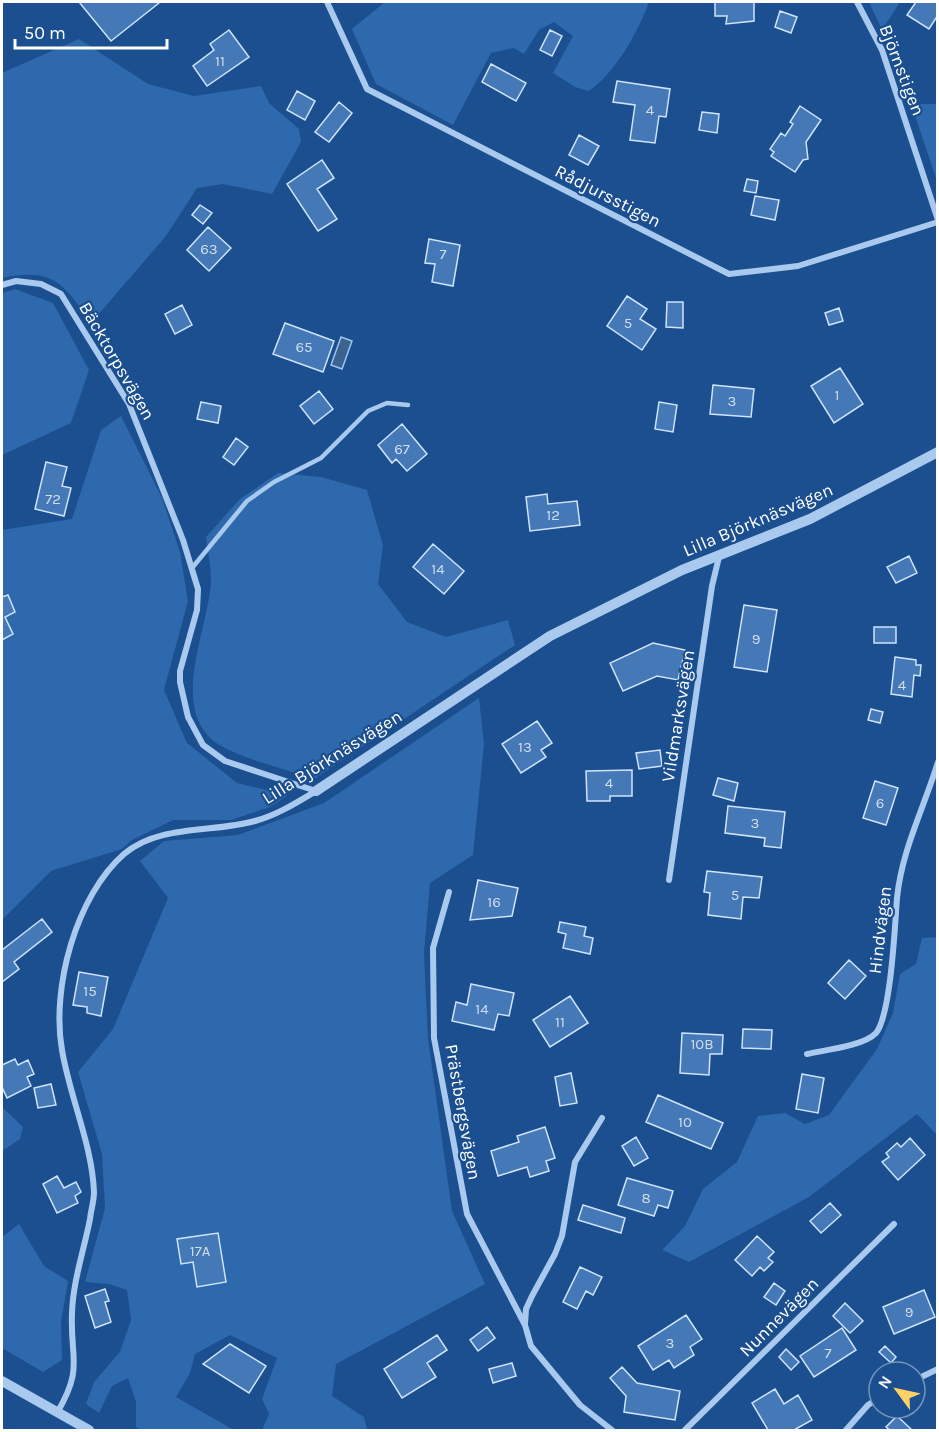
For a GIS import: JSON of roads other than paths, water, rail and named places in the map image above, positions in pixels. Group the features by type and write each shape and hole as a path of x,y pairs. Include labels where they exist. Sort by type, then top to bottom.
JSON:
{"street":[{"name":"Rådjursstigen","path":"327,2 367,89 729,274 798,266 938,221"},
{"name":"Björnstigen","path":"856,2 882,50 938,221"},
{"name":"Bäcktorpsvägen","path":"2,285 16,281 41,284 61,294 129,404 183,540 198,589 197,610 180,670 180,682 188,717 203,745 213,755 225,761 316,791"},
{"name":"Lilla Björknäsvägen","path":"57,1413 72,1388 75,1368 72,1313 94,1194 87,1146 60,1037 60,1014 66,974 81,912 107,872 125,854 145,841 161,835 253,822 273,816 316,791 550,636 682,570 810,519 938,452"},
{"name":"Vildmarksvägen","path":"669,880 712,586 719,557"},
{"name":"Hindvägen","path":"807,1054 867,1040 878,1031 893,959 898,896 910,836 938,762"},
{"name":"Prästbergsvägen","path":"449,892 433,948 434,1038 467,1214 525,1325 531,1346 580,1405 612,1431"},
{"path":"525,1325 529,1303 562,1236 575,1162 602,1118"},
{"name":"Nunnevägen","path":"685,1431 894,1224"},
{"path":"2,1382 57,1413 76,1428 89,1431"},
{"path":"846,1431 867,1406"}],"lane":[{"path":"192,568 248,501 274,482 321,458 369,411 387,403 408,405"}]}
